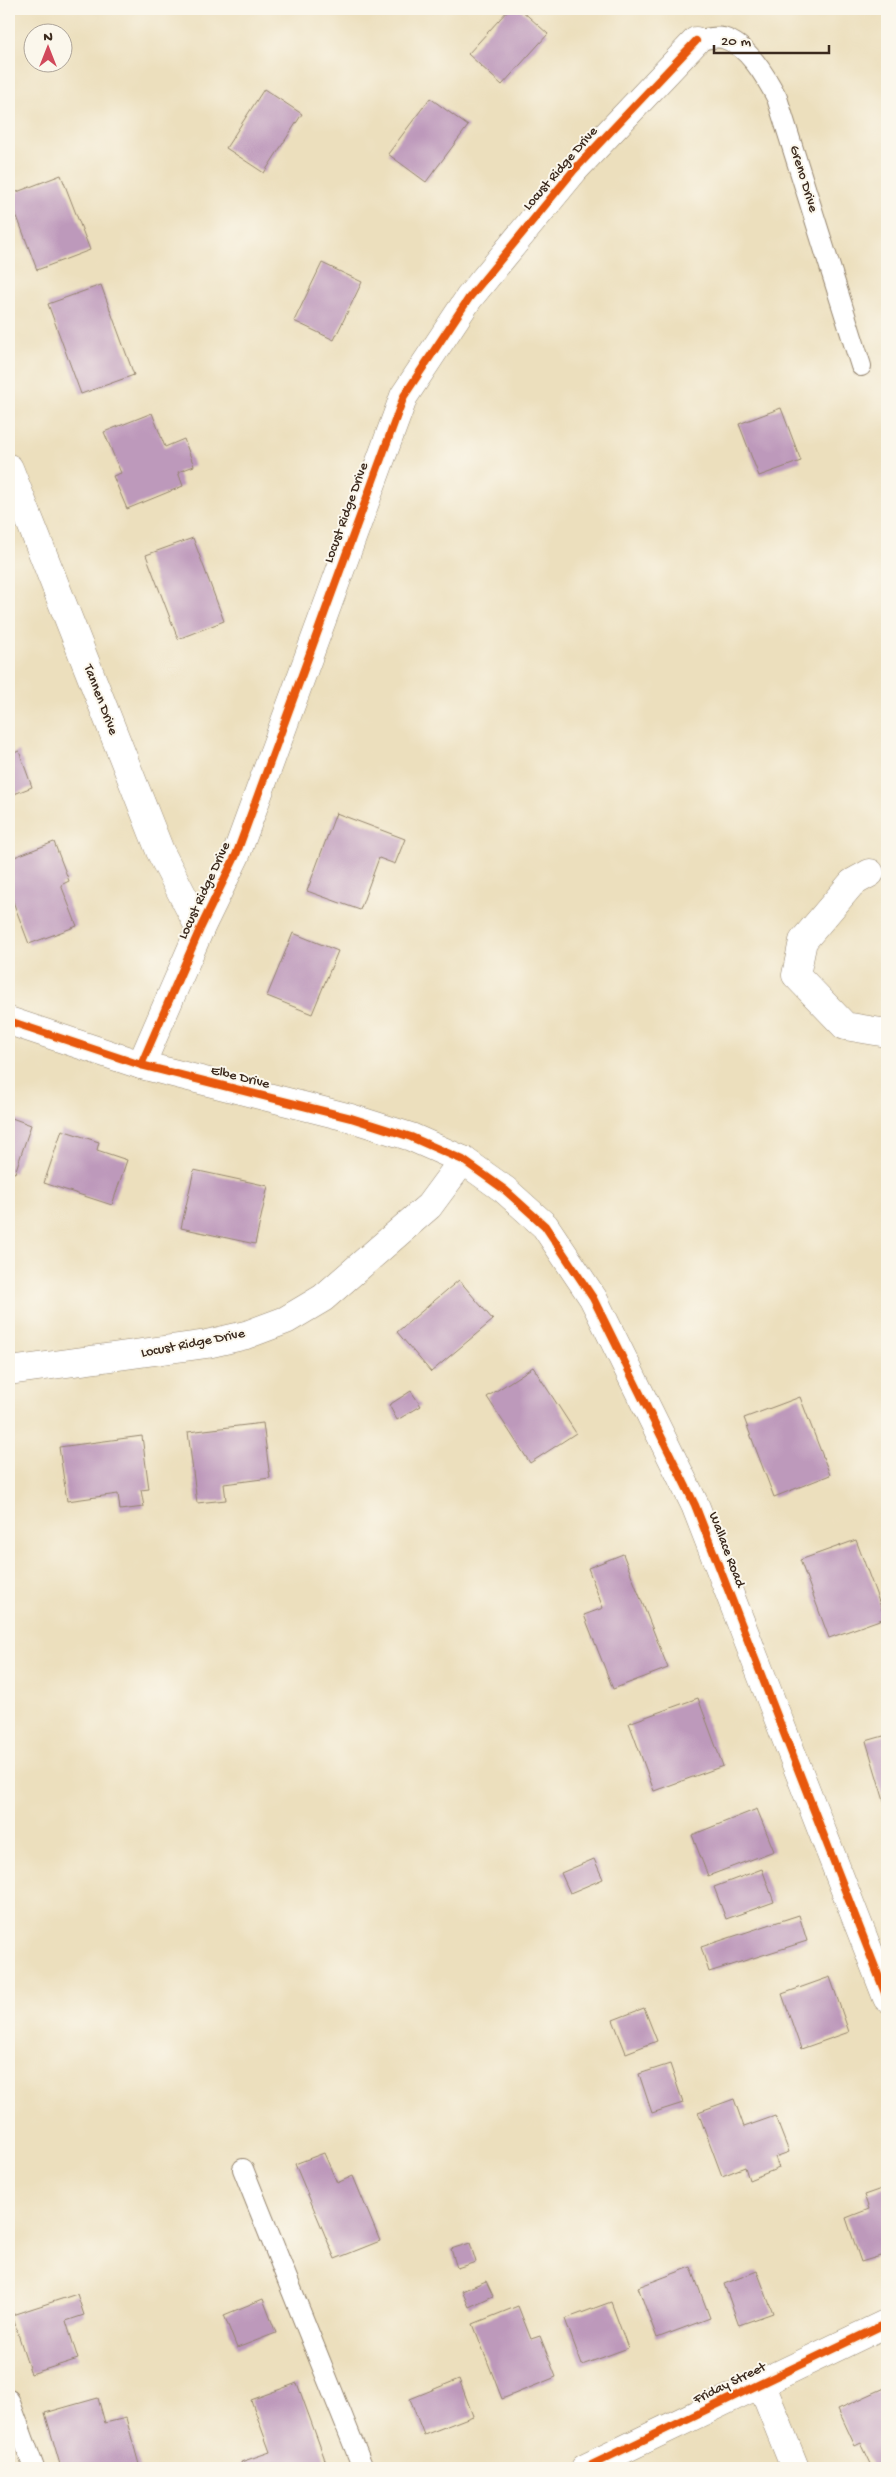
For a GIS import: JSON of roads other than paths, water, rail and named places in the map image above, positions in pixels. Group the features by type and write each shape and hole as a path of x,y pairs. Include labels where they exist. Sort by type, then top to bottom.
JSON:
{"street":[{"name":"Locust Ridge Drive","path":"141,1065 200,929 236,855 404,396 469,298 562,185 696,41"},
{"name":"Tannen Drive","path":"9,468 160,851 200,929"},
{"path":"870,873 852,883 803,941 796,975 845,1026 887,1033"},
{"name":"Elbe Drive","path":"9,1022 141,1065 351,1118 411,1137 463,1160"},
{"name":"Locust Ridge Drive","path":"9,1370 207,1344 246,1335 286,1320 323,1298 429,1206 463,1160"},
{"name":"Wallace Road","path":"463,1160 505,1190 545,1226 593,1298 695,1505 887,1998"},
{"name":"Friday Street","path":"585,2468 887,2322"},
{"path":"761,2383 795,2468"}],"lane":[{"name":"Greno Drive","path":"696,41 713,37 724,38 736,45 761,69 777,98 862,366"},
{"path":"243,2169 363,2468"},
{"path":"9,2400 34,2468"}]}
